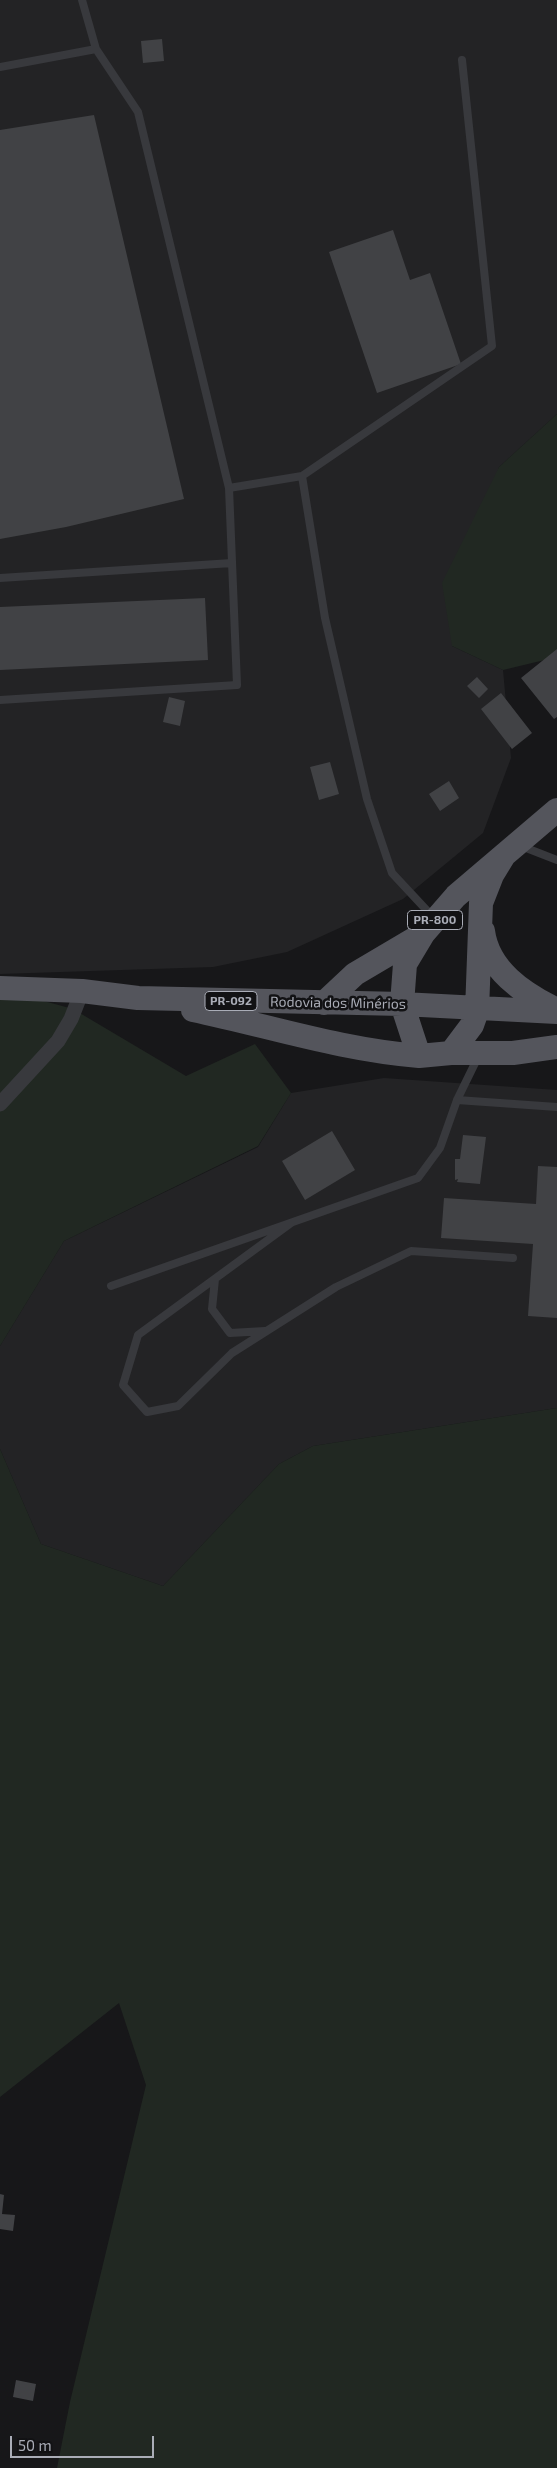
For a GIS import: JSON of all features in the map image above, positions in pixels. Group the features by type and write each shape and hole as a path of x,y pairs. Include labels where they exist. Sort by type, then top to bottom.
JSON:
{"main road":[{"name":"PR-800","path":"402,1004 405,964 429,927 456,896 557,810"},
{"name":"PR-800","path":"476,1008 481,903 492,875 510,851"},
{"path":"481,903 487,949 496,964 522,991 557,1011"},
{"path":"324,1003 355,974 429,927"},
{"name":"Rodovia dos Minérios","path":"0,988 82,991 138,998 402,1004 557,1011"},
{"path":"138,998 242,1021 303,1038 385,1053 419,1056 451,1053 513,1053 557,1047"},
{"path":"402,1004 419,1056"},
{"path":"451,1053 472,1025 476,1008"}],"street":[{"path":"0,1104 58,1041 71,1019 82,991"}],"lane":[{"path":"0,700 237,685 229,488 138,112 96,48 82,0"},
{"path":"0,68 96,48"},
{"path":"229,488 302,476 492,346 462,60"},
{"path":"302,476 325,618 367,799 392,873 429,927"},
{"path":"0,578 232,563"},
{"path":"510,851 557,860"},
{"path":"111,1286 418,1178 440,1148 457,1100 480,1053"},
{"path":"457,1100 557,1107"},
{"path":"292,1223 138,1335 124,1385 147,1412 178,1406 232,1354 268,1330 336,1287 411,1251 513,1258"},
{"path":"215,1279 212,1308 230,1334 268,1330"}],"shaded area":[{"path":"0,0 557,0 557,414 499,467 452,646 503,670 511,758 483,833 403,899 287,952 213,967 0,974"},
{"path":"557,414 557,657 503,670 452,646 442,583 499,467"},
{"path":"0,989 73,1009 186,1076 255,1044 291,1093 258,1146 64,1241 0,1346"},
{"path":"384,1078 557,1090 557,1408 313,1446 279,1464 163,1586 41,1544 0,1449 0,1346 64,1241 258,1147 291,1093"},
{"path":"557,1408 557,2468 57,2468 70,2402 146,2085 119,2003 0,2097 0,1449 41,1544 163,1586 279,1464 313,1446"}],"building":[{"path":"162,39 164,61 143,63 141,41"},
{"path":"94,115 184,499 66,527 0,539 0,130"},
{"path":"393,230 410,280 430,273 461,364 377,393 329,252"},
{"path":"205,598 208,660 0,670 0,607"},
{"path":"557,649 557,717 554,719 521,678"},
{"path":"477,677 488,689 479,698 467,686"},
{"path":"501,693 532,733 512,749 481,709"},
{"path":"169,697 185,701 180,726 163,722"},
{"path":"330,762 339,794 319,800 310,767"},
{"path":"449,781 459,798 440,811 429,794"},
{"path":"332,1131 355,1170 305,1200 282,1161"},
{"path":"463,1135 486,1137 480,1184 457,1182 458,1179 455,1180 455,1159 460,1159"},
{"path":"538,1166 557,1167 557,1318 528,1316 533,1244 441,1238 444,1198 536,1204"},
{"path":"0,2194 4,2195 2,2214 15,2215 13,2231 0,2229"},
{"path":"16,2380 36,2384 33,2401 13,2397"}]}
